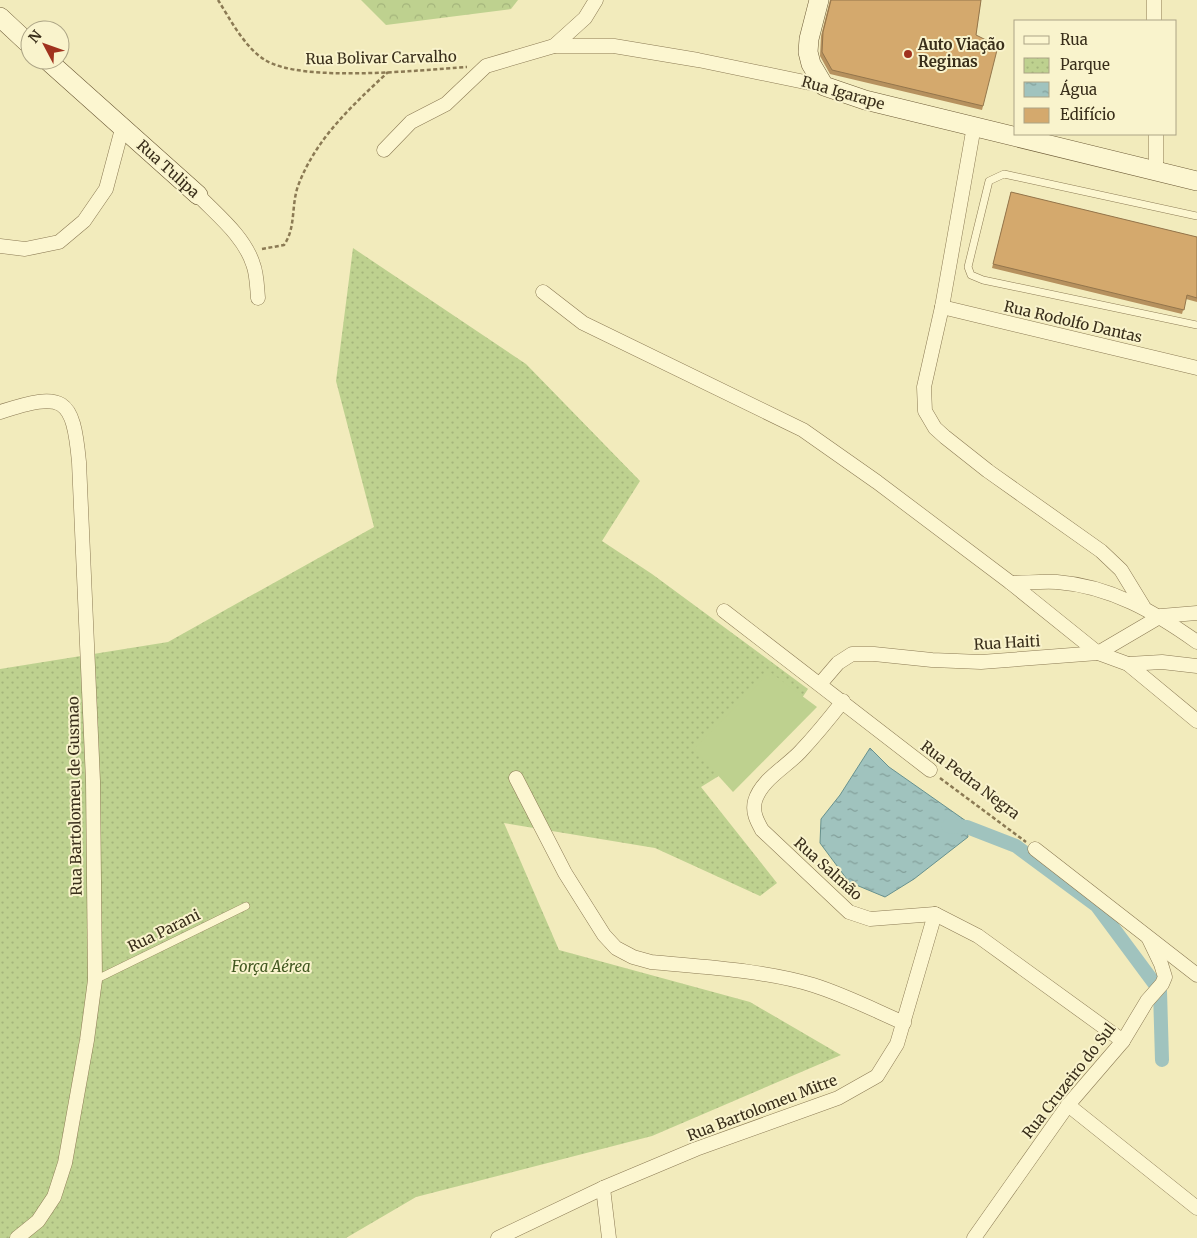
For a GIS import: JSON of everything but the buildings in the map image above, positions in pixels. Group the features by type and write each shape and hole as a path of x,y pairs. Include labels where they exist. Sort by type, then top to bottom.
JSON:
{"main road":[{"path":"819,0 808,52 811,64 824,86"},
{"path":"0,17 20,36"},
{"name":"Rua Tulipa","path":"58,70 122,129 198,194"},
{"name":"Rua Igarape","path":"824,86 865,100 1197,181"}],"street":[{"path":"554,46 585,18 596,0"},
{"path":"1154,0 1154,20"},
{"name":"Rua Igarape","path":"486,66 554,46 614,46 698,60 824,86"},
{"path":"384,150 411,122 446,104 486,66"},
{"path":"974,126 942,307 924,395 925,411 935,428 945,437 988,471 1102,551 1121,570 1142,606"},
{"path":"0,246 24,249 59,242 84,221 106,189 122,129"},
{"path":"1156,135 1156,172"},
{"name":"Rua Tulipa","path":"198,194 238,237 248,252 254,264 258,298"},
{"path":"543,292 583,323 803,430 877,482 1011,583 1098,653 1128,664 1197,721"},
{"name":"Rua Rodolfo Dantas","path":"942,307 1197,368"},
{"name":"Rua Bartolomeu de Gusmao","path":"0,412 53,401 64,405 70,412 77,436 93,781 95,980 87,1040 65,1163 54,1197 38,1221 17,1238"},
{"path":"1011,583 1056,582 1078,585 1142,606 1197,642"},
{"name":"Rua Pedra Negra","path":"724,611 930,770"},
{"name":"Rua Haiti","path":"820,684 838,663 852,654 981,662 1098,653 1160,616 1197,613"},
{"path":"1128,664 1162,662 1197,666"},
{"name":"Rua Salmão","path":"843,701 799,753 764,786 755,800 756,818 771,839 853,914 870,919 935,914"},
{"path":"516,778 566,873 604,935 616,948 633,957 651,962 787,978 841,994 904,1023"},
{"path":"1035,849 1197,975"},
{"path":"935,914 987,942 1123,1041"},
{"name":"Rua Bartolomeu Mitre","path":"498,1238 603,1188 696,1149 838,1098 877,1076 897,1044 935,914"},
{"name":"Rua Cruzeiro do Sul","path":"974,1238 1068,1106 1123,1041 1147,1001 1162,984 1165,977 1149,939"},
{"path":"1068,1106 1197,1208"},
{"path":"603,1188 609,1238"}],"lane":[{"path":"1197,216 1004,174 990,181 968,266 971,275 983,280 1197,326"},
{"name":"Rua Parani","path":"95,980 246,906"}],"path":[{"name":"Rua Bolivar Carvalho","path":"218,0 255,52 278,67 308,72 389,71 486,66"},
{"path":"248,252 284,245 289,238 295,195 305,166 314,151 348,109 389,71"},
{"name":"Rua Pedra Negra","path":"930,770 1035,849"}],"green space":[{"path":"361,0 518,0 511,9 386,25"},
{"name":"Força Aérea","path":"353,248 526,364 640,481 602,541 652,574 808,689 772,743 701,787 777,883 760,896 655,848 504,823 559,950 750,1002 841,1055 652,1136 416,1197 346,1238 0,1238 0,669 168,642 374,527 336,381"},
{"path":"770,672 817,707 733,792 694,749"}],"water":[{"path":"870,748 889,767 966,821 968,837 914,879 885,897 849,882 820,843 821,819 840,795"}],"waterway":[{"path":"948,826 967,827 1016,846 1097,906 1160,991 1162,1060"}],"place":[{"name":"Auto Viação Reginas","path":"908,54"}]}
